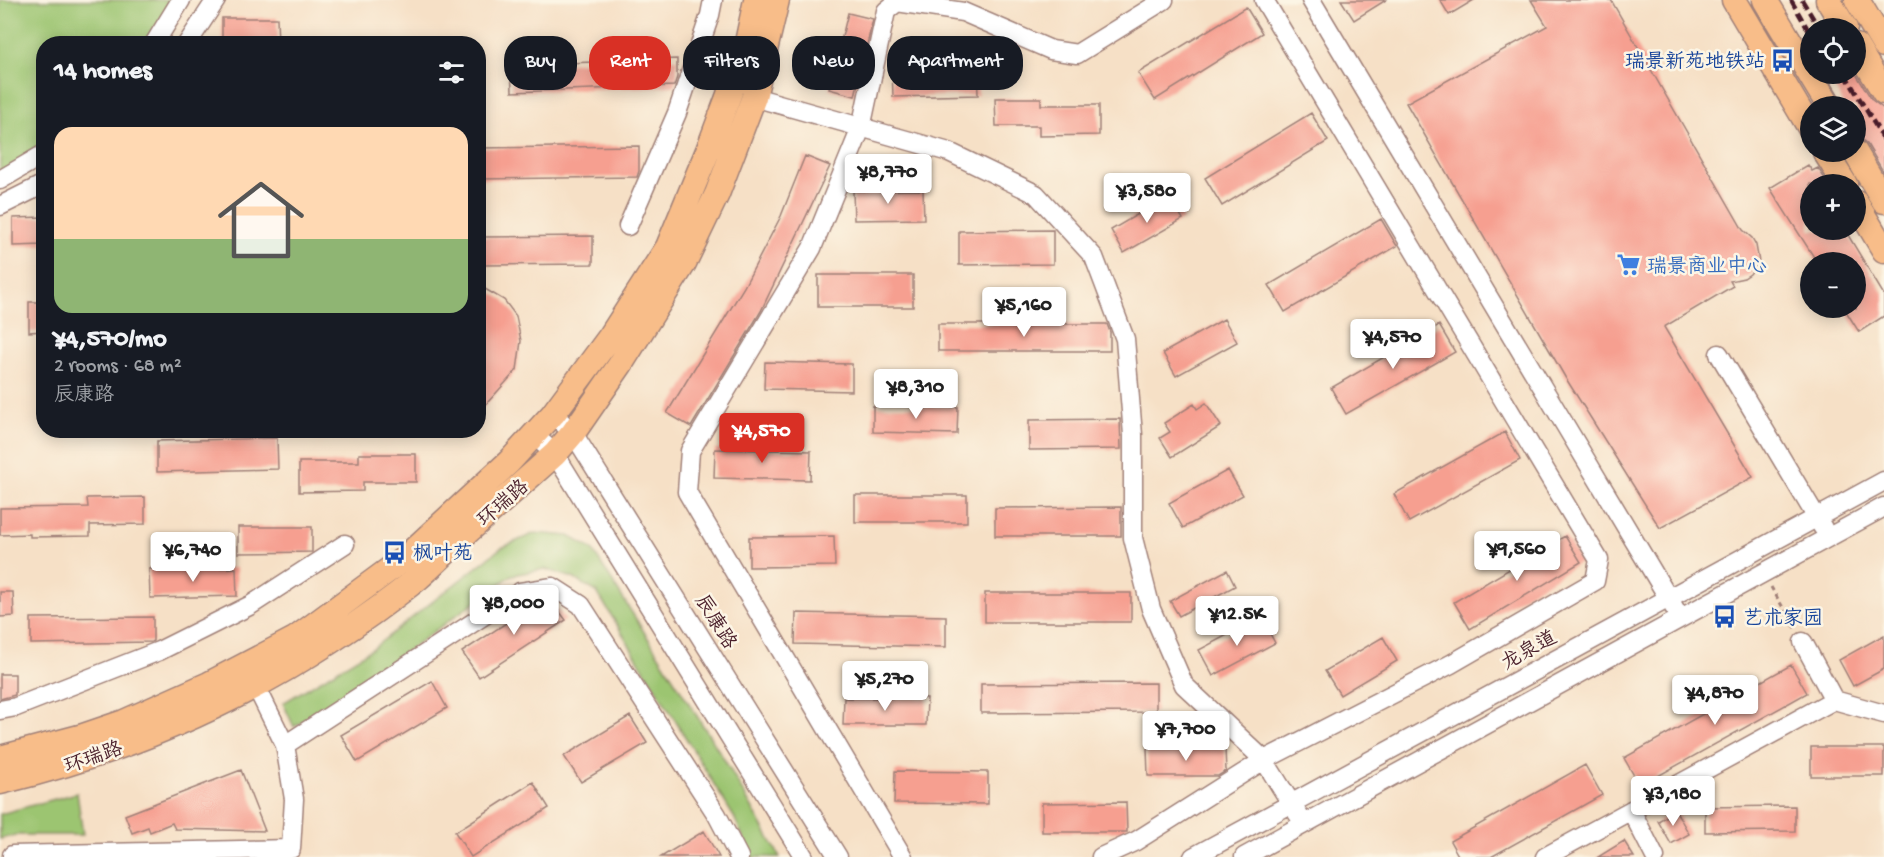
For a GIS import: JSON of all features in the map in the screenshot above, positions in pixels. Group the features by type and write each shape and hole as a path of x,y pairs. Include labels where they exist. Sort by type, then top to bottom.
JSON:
{"main road":[{"name":"环瑞路","path":"0,758 124,722 218,680 295,639 405,558 509,462 553,414 610,337 668,246 709,148 745,52 756,0"},
{"name":"环瑞路","path":"0,782 105,753 194,717 256,686 317,650 418,578 555,454 573,433 620,365 684,263 717,194 754,97 777,0"},
{"path":"1734,0 1800,111"},
{"path":"1765,0 1822,96"},
{"path":"1828,0 1839,18"},
{"path":"1857,0 1877,19 1884,45"},
{"path":"1866,62 1884,92"},
{"path":"1861,162 1884,201"},
{"path":"1866,219 1884,250"}],"street":[{"path":"159,36 181,0"},
{"path":"192,36 216,0"},
{"path":"628,226 677,113 713,0"},
{"path":"903,857 687,492 690,451 812,248 861,128 886,11 897,2 963,12 1051,50 1077,54 1164,0"},
{"path":"1101,857 1136,841 1264,760 1451,664 1595,581 1599,560 1264,0"},
{"path":"1311,0 1681,618"},
{"path":"754,97 949,152 1036,194 1094,257 1125,339 1133,435 1133,538 1151,609 1184,685 1264,760 1304,824"},
{"path":"0,180 36,159"},
{"path":"0,206 36,188"},
{"path":"1719,354 1829,537"},
{"name":"辰康路","path":"553,414 573,433 838,857"},
{"path":"534,435 555,454 804,857"},
{"name":"龙泉道","path":"1193,857 1884,481"},
{"path":"1244,857 1884,507"},
{"path":"0,710 16,707 159,651 251,605 345,544"},
{"path":"285,745 520,592 553,587 581,605 717,815 739,857"},
{"path":"1803,642 1834,700"},
{"path":"12,857 12,855 291,849 294,799 285,745 256,686"},
{"path":"1545,857 1834,700 1884,714"},
{"path":"1631,810 1656,857"}],"path":[{"path":"1762,572 1803,642"}],"green space":[{"path":"0,0 181,0 158,36 36,36 36,158 0,180"},
{"path":"535,533 569,536 592,549 724,759 780,857 752,857 734,817 597,592 573,578 545,569 512,575 352,691 294,727 283,703 372,649 501,548"},
{"path":"77,793 83,835 16,835 0,839 0,814"}],"building":[{"path":"1341,0 1386,0 1354,20"},
{"path":"1440,0 1474,0 1449,15"},
{"name":"瑞景商业中心","path":"1531,0 1611,0 1743,230 1756,245 1759,262 1750,274 1730,281 1733,286 1664,327 1753,477 1660,528 1565,377 1406,103 1547,26"},
{"path":"1246,7 1262,33 1155,100 1138,73"},
{"path":"848,13 873,19 869,36 842,36"},
{"path":"222,18 277,18 278,36 222,36"},
{"path":"671,59 677,59 677,77 674,86 671,86"},
{"path":"589,62 589,89 577,90 577,63"},
{"path":"1832,84 1862,84 1872,100 1884,109 1884,173 1866,143 1866,96 1839,96"},
{"path":"512,90 566,90 512,92"},
{"path":"833,90 856,90 855,96"},
{"path":"893,90 978,90 978,95 893,97"},
{"path":"995,98 1041,98 1041,105 1099,105 1099,135 1039,136 1039,126 996,126"},
{"path":"1311,113 1328,141 1222,206 1205,178"},
{"path":"639,146 639,171 637,177 486,179 486,148"},
{"path":"805,156 830,166 761,311 691,427 667,413 744,287 781,216"},
{"path":"1808,165 1812,171 1818,168 1822,174 1800,174 1800,235 1770,188"},
{"path":"923,190 924,219 854,220 853,191"},
{"path":"1169,196 1183,219 1124,253 1111,230"},
{"path":"36,217 36,245 13,246 13,218"},
{"path":"1381,219 1397,246 1285,312 1269,285"},
{"path":"1053,230 1053,264 959,265 959,231"},
{"path":"593,236 593,264 486,265 486,237"},
{"path":"1803,240 1851,240 1858,252 1811,252"},
{"path":"1866,265 1884,295 1884,316 1859,332 1850,318 1866,318"},
{"path":"818,275 913,275 913,307 818,307"},
{"path":"486,290 504,300 516,316 521,341 517,370 486,404"},
{"path":"29,302 36,302 36,332 29,332"},
{"path":"1224,319 1237,342 1176,376 1163,353"},
{"path":"938,324 1107,324 1110,332 1110,351 938,351"},
{"path":"1439,325 1455,352 1346,414 1331,388"},
{"path":"765,362 852,364 852,391 764,389"},
{"path":"1206,403 1221,426 1172,457 1160,438 1170,432 1164,423 1194,404 1197,409"},
{"path":"873,406 958,407 957,434 873,432"},
{"path":"1120,419 1121,449 1029,450 1029,420"},
{"path":"1505,432 1520,460 1409,522 1394,494"},
{"path":"277,438 278,469 157,472 157,441"},
{"path":"715,449 811,451 810,480 714,478"},
{"path":"359,454 416,454 416,482 363,482 363,491 299,492 299,462 359,462"},
{"path":"1228,470 1243,495 1183,528 1169,503"},
{"path":"855,495 967,495 967,522 855,522"},
{"path":"145,497 145,524 90,525 90,536 0,535 0,508 88,507 87,498"},
{"path":"1121,507 1121,536 995,536 995,508"},
{"path":"238,527 312,527 312,552 238,553"},
{"path":"834,536 835,566 749,567 749,537"},
{"path":"1565,536 1581,562 1470,629 1454,602"},
{"path":"236,568 237,596 150,598 149,569"},
{"path":"1227,570 1235,586 1179,616 1170,601"},
{"path":"0,592 13,592 14,616 0,617"},
{"path":"985,593 1131,593 1131,622 985,622"},
{"path":"550,599 566,620 479,677 462,652 541,600"},
{"path":"796,613 946,616 946,647 795,644"},
{"path":"153,617 153,641 151,642 31,644 31,618"},
{"path":"1261,617 1275,643 1213,676 1199,650"},
{"path":"1884,635 1884,669 1853,686 1839,660"},
{"path":"1383,637 1397,661 1340,695 1325,671"},
{"path":"1791,665 1807,693 1640,786 1624,758"},
{"path":"0,674 15,674 15,695 0,699"},
{"path":"432,681 447,708 357,762 341,735"},
{"path":"1156,683 1156,712 981,713 981,684"},
{"path":"844,698 927,698 926,725 843,725"},
{"path":"630,716 647,743 581,782 564,756"},
{"path":"1811,747 1884,747 1884,776 1811,776"},
{"path":"1147,748 1225,748 1226,771 1218,776 1148,776"},
{"path":"1585,765 1602,795 1491,857 1459,857 1450,841"},
{"path":"241,770 265,831 175,829 172,823 150,832 148,827 132,833 125,815"},
{"path":"895,771 988,772 988,804 894,803"},
{"path":"533,782 549,808 471,857 455,832"},
{"path":"1126,802 1127,832 1042,832 1042,803"},
{"path":"1795,806 1795,831 1705,832 1705,807"},
{"path":"1676,811 1689,834 1671,844 1658,821"},
{"path":"704,831 719,857 661,857"},
{"path":"1624,841 1634,857 1598,857"}],"railway":[{"path":"1791,0 1801,18"},
{"path":"1802,0 1813,18"},
{"path":"1851,84 1884,140"}],"place":[{"name":"瑞景新苑地铁站","path":"1783,60"},
{"name":"瑞景商业中心","path":"1629,265"},
{"name":"枫叶苑","path":"395,552"},
{"name":"艺术家园","path":"1725,617"}]}
